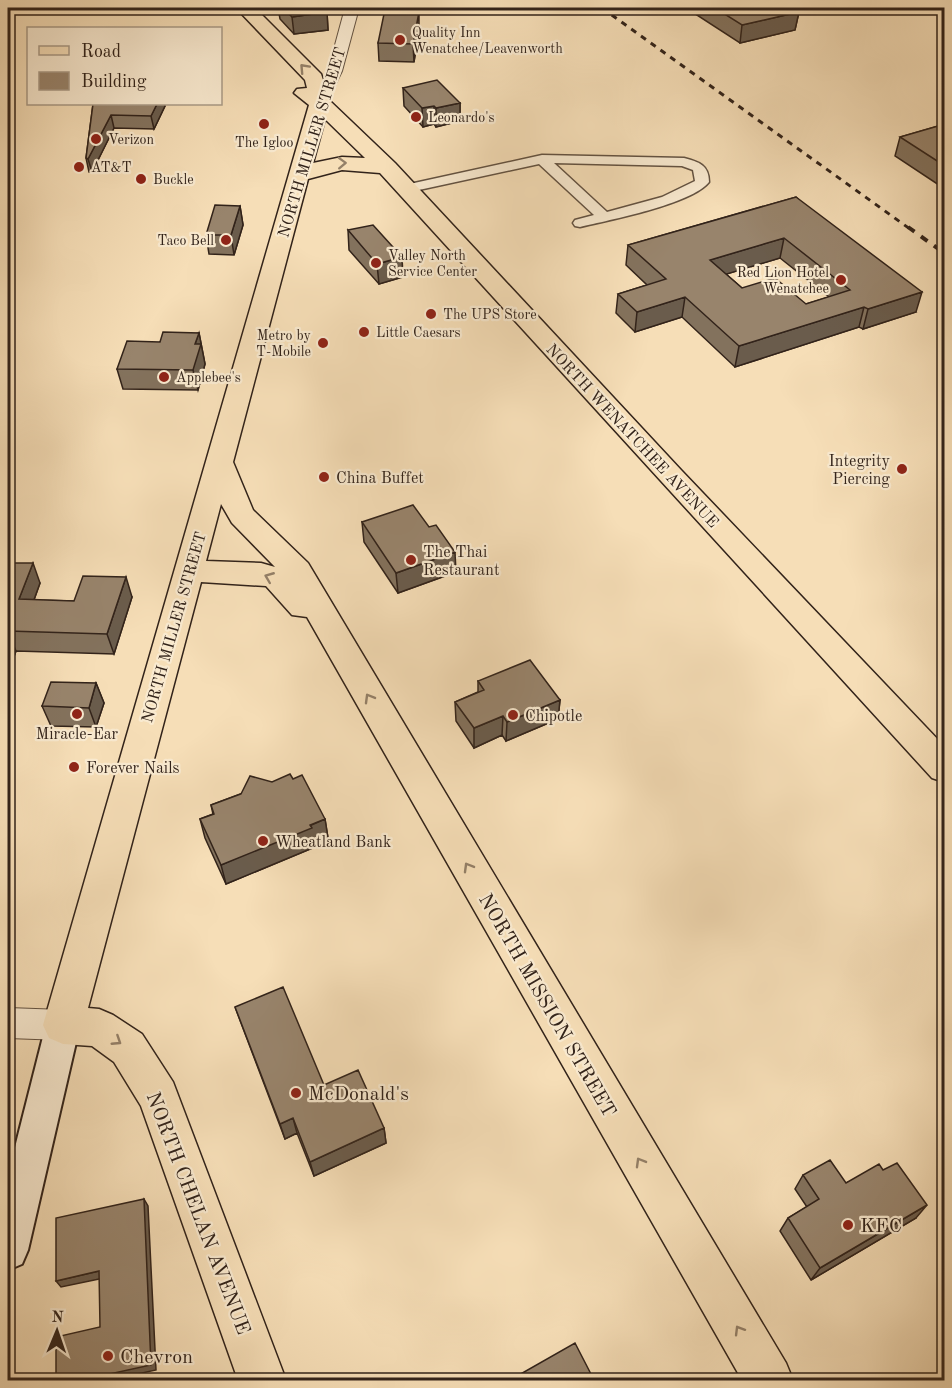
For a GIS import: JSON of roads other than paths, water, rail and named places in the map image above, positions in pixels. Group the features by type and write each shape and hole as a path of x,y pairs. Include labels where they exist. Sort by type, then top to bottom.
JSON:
{"main road":[{"name":"NORTH WENATCHEE AVENUE","path":"237,11 281,71 320,103 396,179 945,768"},
{"name":"NORTH WENATCHEE AVENUE","path":"237,11 314,78 320,103"},
{"name":"NORTH MILLER STREET","path":"8,1250 63,1025 320,103"},
{"path":"299,175 324,164 341,162 396,179"},
{"name":"NORTH MISSION STREET","path":"219,462 230,493 242,516 297,571 769,1380"},
{"name":"NORTH MISSION STREET","path":"189,571 261,574 276,578 297,603 329,628"},
{"name":"NORTH CHELAN AVENUE","path":"63,1025 99,1028 128,1048 158,1096 262,1380"}],"street":[{"name":"NORTH MILLER STREET","path":"320,103 334,71 352,8"},
{"path":"396,179 542,159 684,162 698,167 702,172 702,183 684,194 580,223"},
{"path":"542,159 604,217"},
{"path":"8,1023 63,1025"}],"railway":[{"path":"602,8 910,229"},
{"path":"908,227 944,253"}],"place":[{"name":"Quality Inn Wenatchee/Leavenworth","path":"400,40"},
{"name":"Leonardo's","path":"416,117"},
{"name":"The Igloo","path":"264,124"},
{"name":"Verizon","path":"96,139"},
{"name":"AT&T","path":"79,167"},
{"name":"Buckle","path":"141,179"},
{"name":"Taco Bell","path":"226,240"},
{"name":"Valley North Service Center","path":"376,263"},
{"name":"Red Lion Hotel Wenatchee","path":"841,280"},
{"name":"The UPS Store","path":"431,314"},
{"name":"Little Caesars","path":"364,332"},
{"name":"Metro by T-Mobile","path":"323,343"},
{"name":"Applebee's","path":"164,377"},
{"name":"Integrity Piercing","path":"902,469"},
{"name":"China Buffet","path":"324,477"},
{"name":"The Thai Restaurant","path":"411,560"},
{"name":"Miracle-Ear","path":"77,714"},
{"name":"Chipotle","path":"513,715"},
{"name":"Forever Nails","path":"74,767"},
{"name":"Wheatland Bank","path":"263,841"},
{"name":"McDonald's","path":"296,1093"},
{"name":"KFC","path":"848,1225"},
{"name":"Chevron","path":"108,1356"}]}
